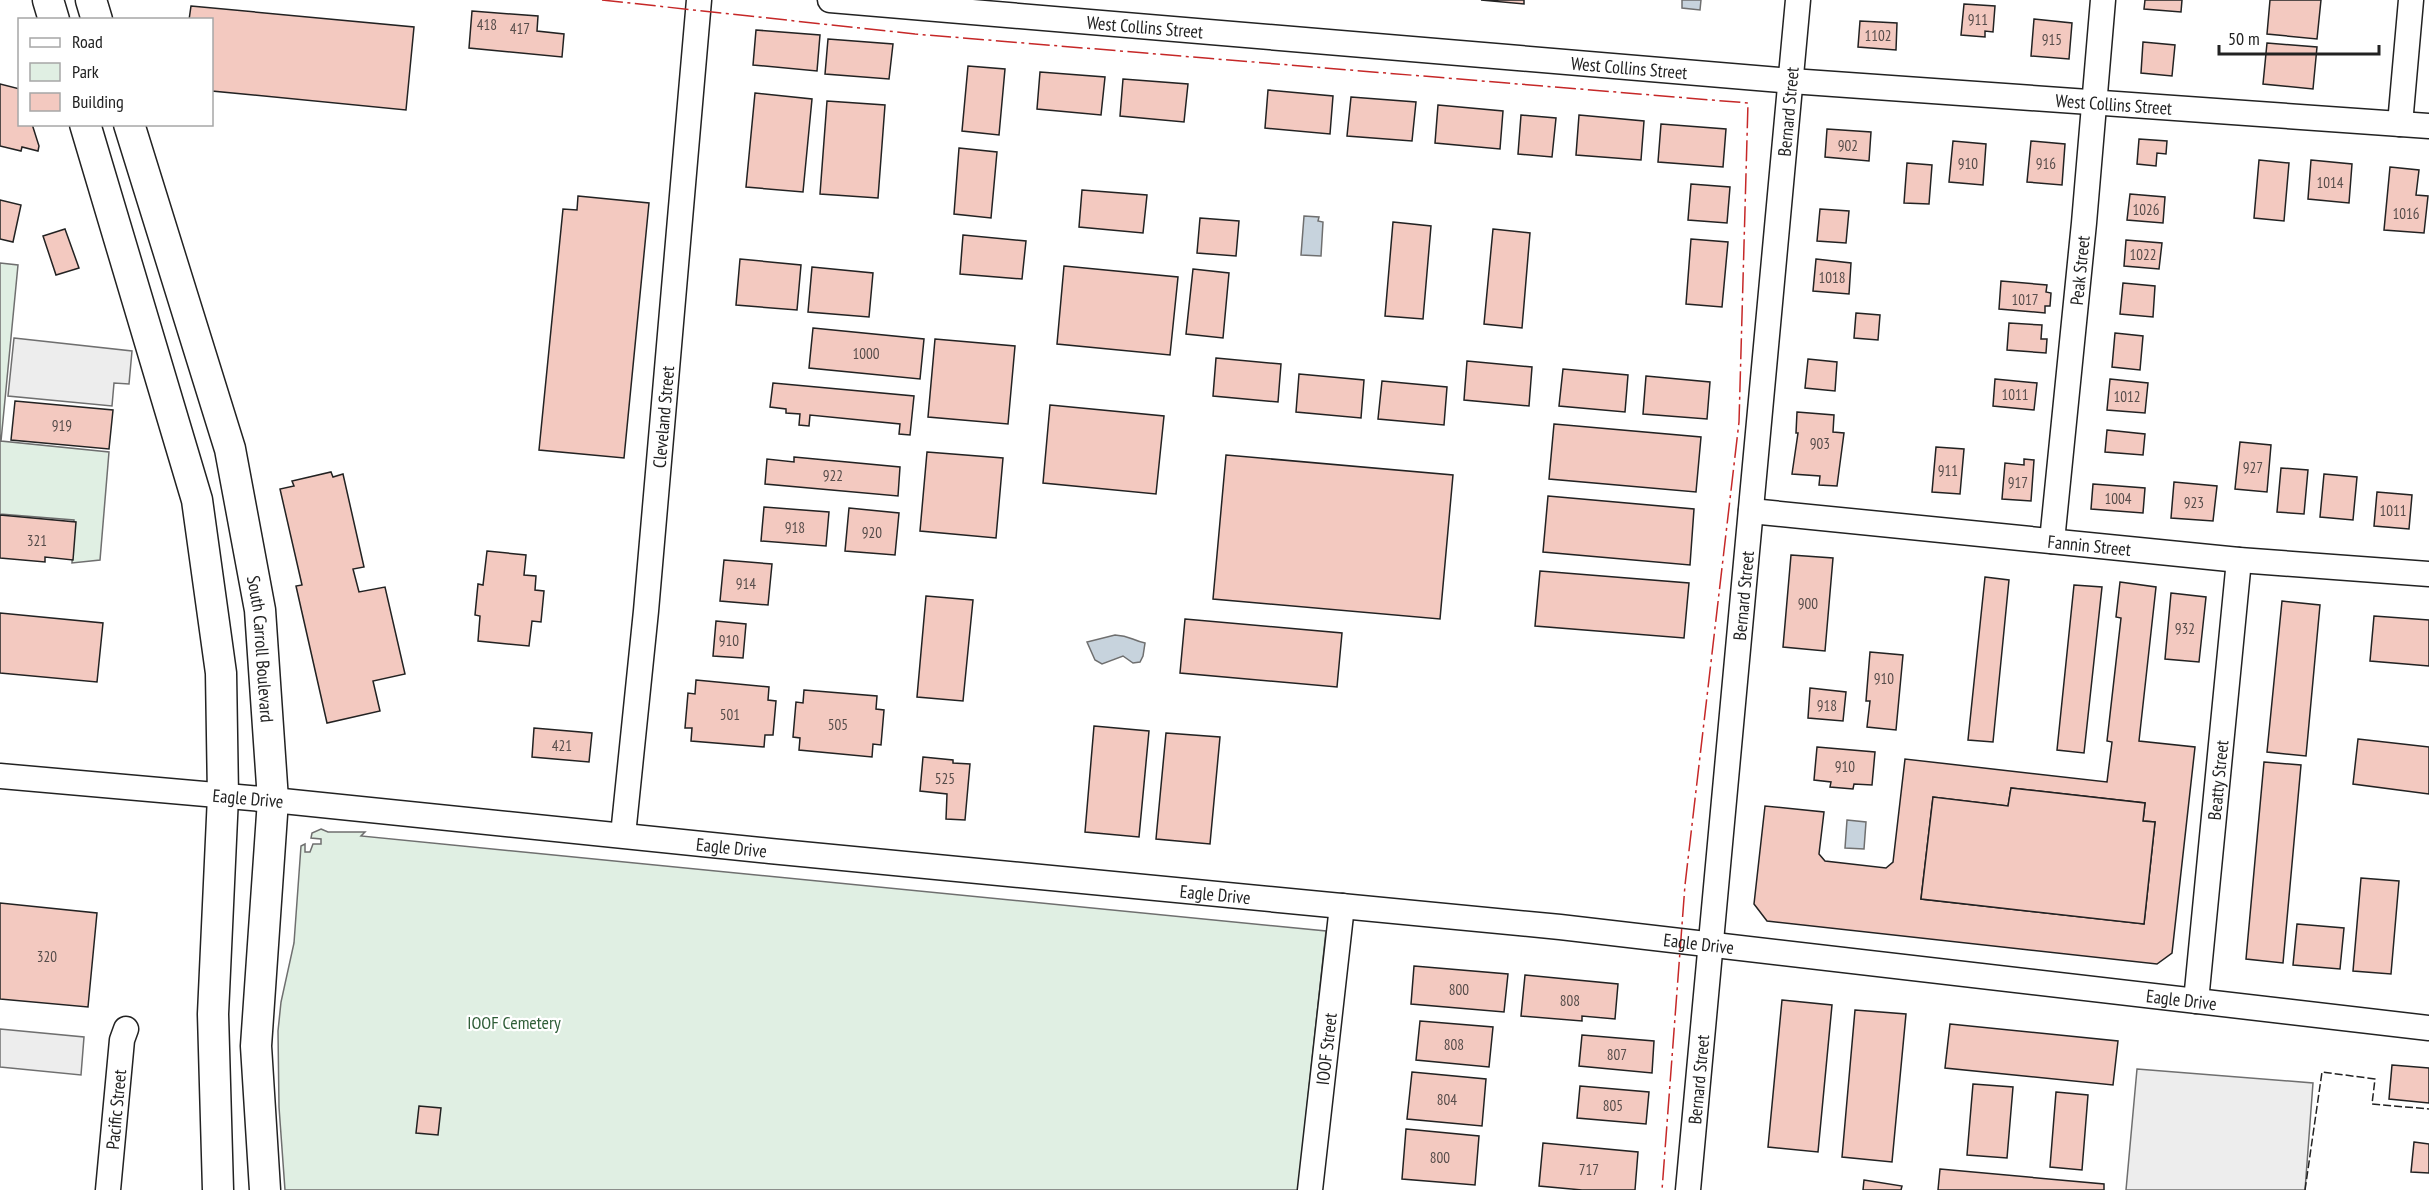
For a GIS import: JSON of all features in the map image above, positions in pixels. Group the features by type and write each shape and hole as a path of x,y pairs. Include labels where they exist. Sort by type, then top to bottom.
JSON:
{"main road":[{"path":"48,0 53,18"},
{"path":"91,0 96,18"},
{"path":"86,126 197,500 221,673 223,796 213,1014 218,1190"},
{"name":"South Carroll Boulevard","path":"130,126 230,449 260,610 273,800 256,1046 265,1190"},
{"path":"185,460 230,449"}],"street":[{"name":"Cleveland Street","path":"623,835 646,611 699,0"},
{"name":"West Collins Street","path":"830,0 1791,81 2429,126"},
{"name":"Bernard Street","path":"1688,1190 1798,0"},
{"name":"Peak Street","path":"2052,541 2103,0"},
{"path":"2400,124 2411,0"},
{"name":"Fannin Street","path":"1751,511 2239,560 2429,574"},
{"name":"Beatty Street","path":"2196,1001 2239,560"},
{"name":"Eagle Drive","path":"0,776 273,800 770,851 1560,927 2429,1028"},
{"name":"IOOF Street","path":"1310,1190 1342,906"},
{"name":"Pacific Street","path":"108,1190 122,1040 126,1029"}],"green space":[{"path":"0,263 18,265 1,441 109,452 100,560 72,563 74,520 0,514"},
{"name":"IOOF Cemetery","path":"321,829 328,832 365,832 361,836 1326,931 1298,1190 285,1190 279,1107 278,1031 281,1002 294,943 301,846 305,844 305,852 310,852 313,844 321,844 321,839 311,838 312,833"}],"shaded area":[{"path":"1682,0 1701,0 1700,10 1682,8"},
{"path":"1304,216 1319,217 1318,221 1323,222 1321,256 1301,255"},
{"path":"14,338 132,351 129,384 114,383 112,406 8,396"},
{"path":"1115,635 1145,643 1140,662 1133,663 1123,656 1102,664 1095,660 1087,642"},
{"path":"1847,820 1866,822 1864,849 1845,848"},
{"path":"0,1029 84,1037 81,1075 0,1067"},
{"path":"2137,1069 2313,1083 2305,1190 2126,1190"}],"building":[{"path":"1481,0 1524,0 1524,4"},
{"path":"2145,0 2182,0 2181,12 2144,9"},
{"path":"2270,0 2321,0 2317,39 2267,34"},
{"path":"1964,4 1995,6 1993,32 1985,31 1985,37 1961,35"},
{"path":"191,6 414,27 406,110 213,91 213,18 189,18"},
{"path":"472,11 538,16 537,31 564,34 562,57 469,48"},
{"path":"2034,19 2072,23 2069,59 2031,56"},
{"path":"1860,21 1897,23 1896,50 1858,47"},
{"path":"756,30 820,35 817,71 753,65"},
{"path":"828,39 893,44 889,79 825,74"},
{"path":"2143,42 2175,45 2172,76 2141,73"},
{"path":"2267,43 2317,47 2313,89 2263,84"},
{"path":"968,66 1005,69 999,135 962,131"},
{"path":"1040,72 1105,77 1101,115 1037,109"},
{"path":"1123,79 1188,84 1184,122 1120,116"},
{"path":"0,84 18,88 18,126 33,126 39,146 38,151 22,147 21,151 0,146"},
{"path":"1268,90 1333,96 1330,134 1265,128"},
{"path":"755,93 812,99 803,192 746,187"},
{"path":"1351,97 1416,102 1412,141 1347,136"},
{"path":"827,101 885,105 878,198 820,194"},
{"path":"1438,105 1503,111 1500,149 1435,143"},
{"path":"1521,115 1556,118 1552,157 1518,154"},
{"path":"1579,115 1644,121 1641,160 1576,155"},
{"path":"1661,124 1726,129 1723,167 1658,162"},
{"path":"1827,129 1871,132 1869,161 1825,157"},
{"path":"2139,139 2167,141 2166,154 2157,153 2156,166 2137,164"},
{"path":"1953,141 1986,144 1983,185 1949,182"},
{"path":"2031,141 2065,144 2062,185 2027,182"},
{"path":"959,148 997,152 991,218 954,214"},
{"path":"2259,160 2289,163 2284,221 2254,218"},
{"path":"2311,160 2352,164 2349,203 2308,199"},
{"path":"1907,163 1932,165 1929,204 1904,203"},
{"path":"2390,167 2419,170 2416,195 2428,196 2424,233 2384,230"},
{"path":"1691,184 1730,187 1727,223 1688,220"},
{"path":"1082,190 1147,195 1143,233 1079,227"},
{"path":"2130,194 2165,197 2163,223 2127,220"},
{"path":"578,196 649,203 624,458 539,450 563,209 577,210"},
{"path":"0,200 21,205 13,242 0,239"},
{"path":"1820,209 1849,211 1846,243 1817,241"},
{"path":"1200,218 1239,221 1236,256 1197,253"},
{"path":"1393,222 1431,226 1423,319 1385,316"},
{"path":"65,229 79,268 56,275 43,236"},
{"path":"1493,229 1530,233 1522,328 1484,324"},
{"path":"963,235 1026,241 1022,279 960,274"},
{"path":"1691,239 1728,242 1722,307 1686,304"},
{"path":"2126,240 2162,243 2159,269 2124,266"},
{"path":"740,259 801,265 797,310 736,305"},
{"path":"1816,259 1851,263 1849,294 1813,291"},
{"path":"1064,266 1178,277 1170,355 1057,344"},
{"path":"812,267 873,273 869,317 808,312"},
{"path":"1193,269 1229,273 1223,338 1186,334"},
{"path":"2001,281 2047,285 2046,292 2051,293 2050,306 2045,306 2045,313 1999,309"},
{"path":"2123,283 2155,286 2153,317 2120,314"},
{"path":"1856,313 1880,315 1878,340 1854,338"},
{"path":"2009,323 2042,325 2041,339 2047,339 2046,353 2007,350"},
{"path":"813,328 924,339 920,379 809,368"},
{"path":"2115,333 2143,336 2140,370 2112,367"},
{"path":"935,339 1015,346 1008,424 928,417"},
{"path":"1216,358 1281,364 1278,402 1213,396"},
{"path":"1808,359 1837,362 1835,391 1805,388"},
{"path":"1467,361 1532,367 1529,406 1464,400"},
{"path":"1563,369 1628,375 1625,412 1559,406"},
{"path":"1299,374 1364,380 1361,418 1296,412"},
{"path":"1646,376 1710,382 1707,419 1643,414"},
{"path":"1995,379 2037,383 2034,410 1993,406"},
{"path":"2110,379 2148,383 2145,413 2107,410"},
{"path":"1382,381 1447,387 1444,425 1378,419"},
{"path":"773,383 914,396 910,435 899,434 900,424 810,415 809,426 799,425 800,414 786,413 786,409 770,407"},
{"path":"15,401 113,410 109,449 11,440"},
{"path":"1050,405 1164,416 1156,494 1043,483"},
{"path":"1797,412 1834,415 1833,432 1844,433 1837,486 1819,485 1820,476 1792,474 1798,433 1796,433"},
{"path":"1554,424 1701,437 1696,492 1549,479"},
{"path":"2107,430 2145,434 2143,455 2105,452"},
{"path":"2240,442 2271,445 2267,492 2235,489"},
{"path":"1936,447 1964,449 1960,494 1932,492"},
{"path":"927,452 1003,458 996,538 920,531"},
{"path":"1226,455 1453,475 1440,619 1213,599"},
{"path":"794,457 900,467 898,496 765,484 767,459 794,462"},
{"path":"2024,459 2034,460 2031,501 2002,499 2005,463 2024,465"},
{"path":"2281,468 2308,470 2304,514 2277,512"},
{"path":"331,472 333,477 343,474 364,567 353,569 359,592 385,587 405,674 373,681 380,711 327,723 296,586 302,585 280,489 294,486 292,481"},
{"path":"2324,474 2357,477 2353,520 2320,517"},
{"path":"2174,482 2217,486 2213,521 2171,518"},
{"path":"2093,484 2145,488 2143,513 2091,509"},
{"path":"2377,492 2412,495 2409,529 2374,526"},
{"path":"1548,496 1694,509 1690,565 1543,552"},
{"path":"764,507 829,512 826,546 761,541"},
{"path":"849,508 899,513 895,555 845,551"},
{"path":"0,515 76,522 73,560 45,557 45,562 0,558"},
{"path":"487,551 526,555 524,575 536,576 535,590 544,591 541,622 532,621 529,646 478,641 480,616 475,615 478,584 483,585"},
{"path":"1791,555 1833,558 1825,651 1783,647"},
{"path":"724,560 772,564 768,605 720,601"},
{"path":"1540,571 1689,583 1684,638 1535,626"},
{"path":"1985,577 2009,580 1993,742 1968,740"},
{"path":"2120,582 2156,587 2139,741 2195,747 2172,953 2157,964 1767,921 1754,904 1765,806 1824,812 1819,854 1825,861 1886,868 1893,862 1905,759 2107,782 2112,742 2107,741 2121,618 2116,617","holes":["2011,788 2145,803 2143,821 2155,822 2144,924 1921,899 1933,797 2008,806"]},
{"path":"2074,585 2102,587 2084,753 2057,750"},
{"path":"2171,593 2206,597 2199,662 2165,659"},
{"path":"926,596 973,600 963,701 917,697"},
{"path":"2282,601 2320,605 2306,756 2267,752"},
{"path":"0,613 103,623 97,682 0,673"},
{"path":"2374,616 2429,620 2429,666 2370,661"},
{"path":"1185,619 1342,633 1337,687 1180,673"},
{"path":"716,621 746,624 743,658 713,656"},
{"path":"1870,652 1903,655 1896,730 1867,727 1870,701 1866,701"},
{"path":"696,680 769,687 768,700 776,701 773,735 765,735 764,747 691,741 692,728 685,728 688,693 695,694"},
{"path":"1810,688 1846,692 1843,721 1808,718"},
{"path":"804,690 877,696 876,709 884,710 881,745 873,744 872,757 799,750 800,738 793,737 796,702 803,703"},
{"path":"1094,726 1149,731 1139,837 1085,832"},
{"path":"534,728 592,733 589,762 532,757"},
{"path":"1166,733 1220,737 1210,844 1156,839"},
{"path":"2358,739 2429,747 2429,794 2353,784"},
{"path":"1817,747 1875,752 1872,785 1854,784 1853,789 1830,787 1831,782 1814,780"},
{"path":"923,757 970,764 965,820 946,819 947,794 920,791"},
{"path":"2264,762 2301,765 2283,963 2246,959"},
{"path":"2011,788 2145,803 2143,821 2155,822 2144,924 1921,899 1933,797 2008,806"},
{"path":"2361,878 2399,881 2391,974 2353,971"},
{"path":"0,903 97,913 88,1007 0,999"},
{"path":"2297,924 2344,928 2340,969 2293,965"},
{"path":"1414,966 1508,974 1504,1012 1411,1004"},
{"path":"1525,975 1618,984 1615,1019 1582,1016 1582,1021 1521,1016"},
{"path":"1782,1000 1832,1005 1818,1152 1768,1147"},
{"path":"1855,1010 1906,1014 1892,1162 1842,1157"},
{"path":"1420,1021 1493,1027 1489,1067 1416,1060"},
{"path":"1950,1024 2118,1041 2113,1085 1945,1068"},
{"path":"1582,1035 1654,1041 1652,1073 1579,1066"},
{"path":"2392,1065 2429,1068 2429,1103 2389,1099"},
{"path":"1412,1072 1486,1079 1482,1126 1407,1119"},
{"path":"1973,1084 2013,1087 2007,1158 1967,1155"},
{"path":"1580,1086 1649,1092 1646,1124 1577,1118"},
{"path":"2056,1092 2088,1095 2082,1170 2050,1167"},
{"path":"419,1106 441,1108 438,1135 416,1133"},
{"path":"1406,1129 1479,1136 1475,1185 1402,1179"},
{"path":"2414,1142 2429,1144 2429,1173 2411,1172"},
{"path":"1543,1143 1638,1152 1635,1190 1582,1190 1539,1186"},
{"path":"1940,1169 2104,1184 2104,1190 1938,1190"},
{"path":"1864,1180 1902,1186 1901,1190 1863,1190"}],"fence":[{"path":"2305,1190 2322,1072 2375,1079 2372,1104 2429,1109"}],"power":[{"path":"602,0 915,34 1748,103 1739,422 1685,885 1662,1190"}]}
